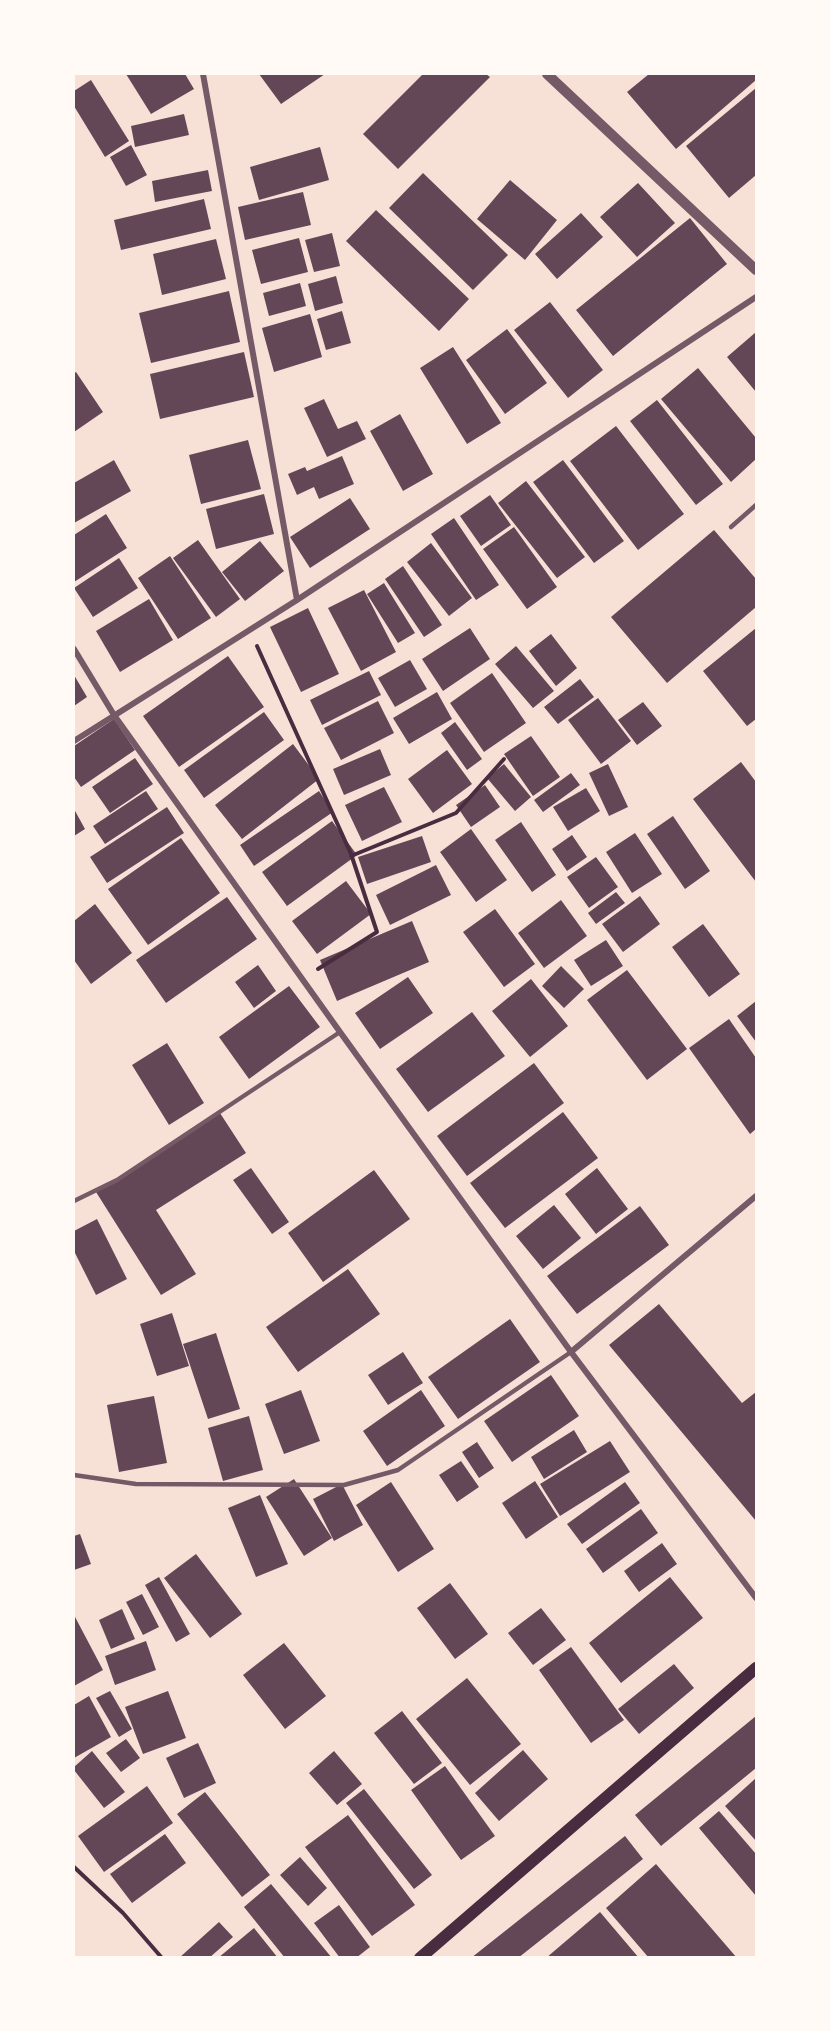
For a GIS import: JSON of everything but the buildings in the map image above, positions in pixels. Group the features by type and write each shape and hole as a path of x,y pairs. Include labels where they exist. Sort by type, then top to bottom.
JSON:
{"main road":[{"path":"420,1958 756,1668"}],"street":[{"path":"203,74 297,600"},
{"path":"547,74 756,270"},
{"path":"74,741 297,600 756,297"},
{"path":"74,649 114,715 340,1032 571,1352 756,1598"},
{"path":"571,1352 756,1196"}],"lane":[{"path":"731,527 756,505"},
{"path":"74,1201 117,1179 340,1032"},
{"path":"74,1475 136,1484 344,1485 398,1470 571,1352"}],"path":[{"path":"250,629 351,856 377,932 302,978"},
{"path":"351,856 456,813 504,759"},
{"path":"74,1867 123,1913 162,1958"}]}
